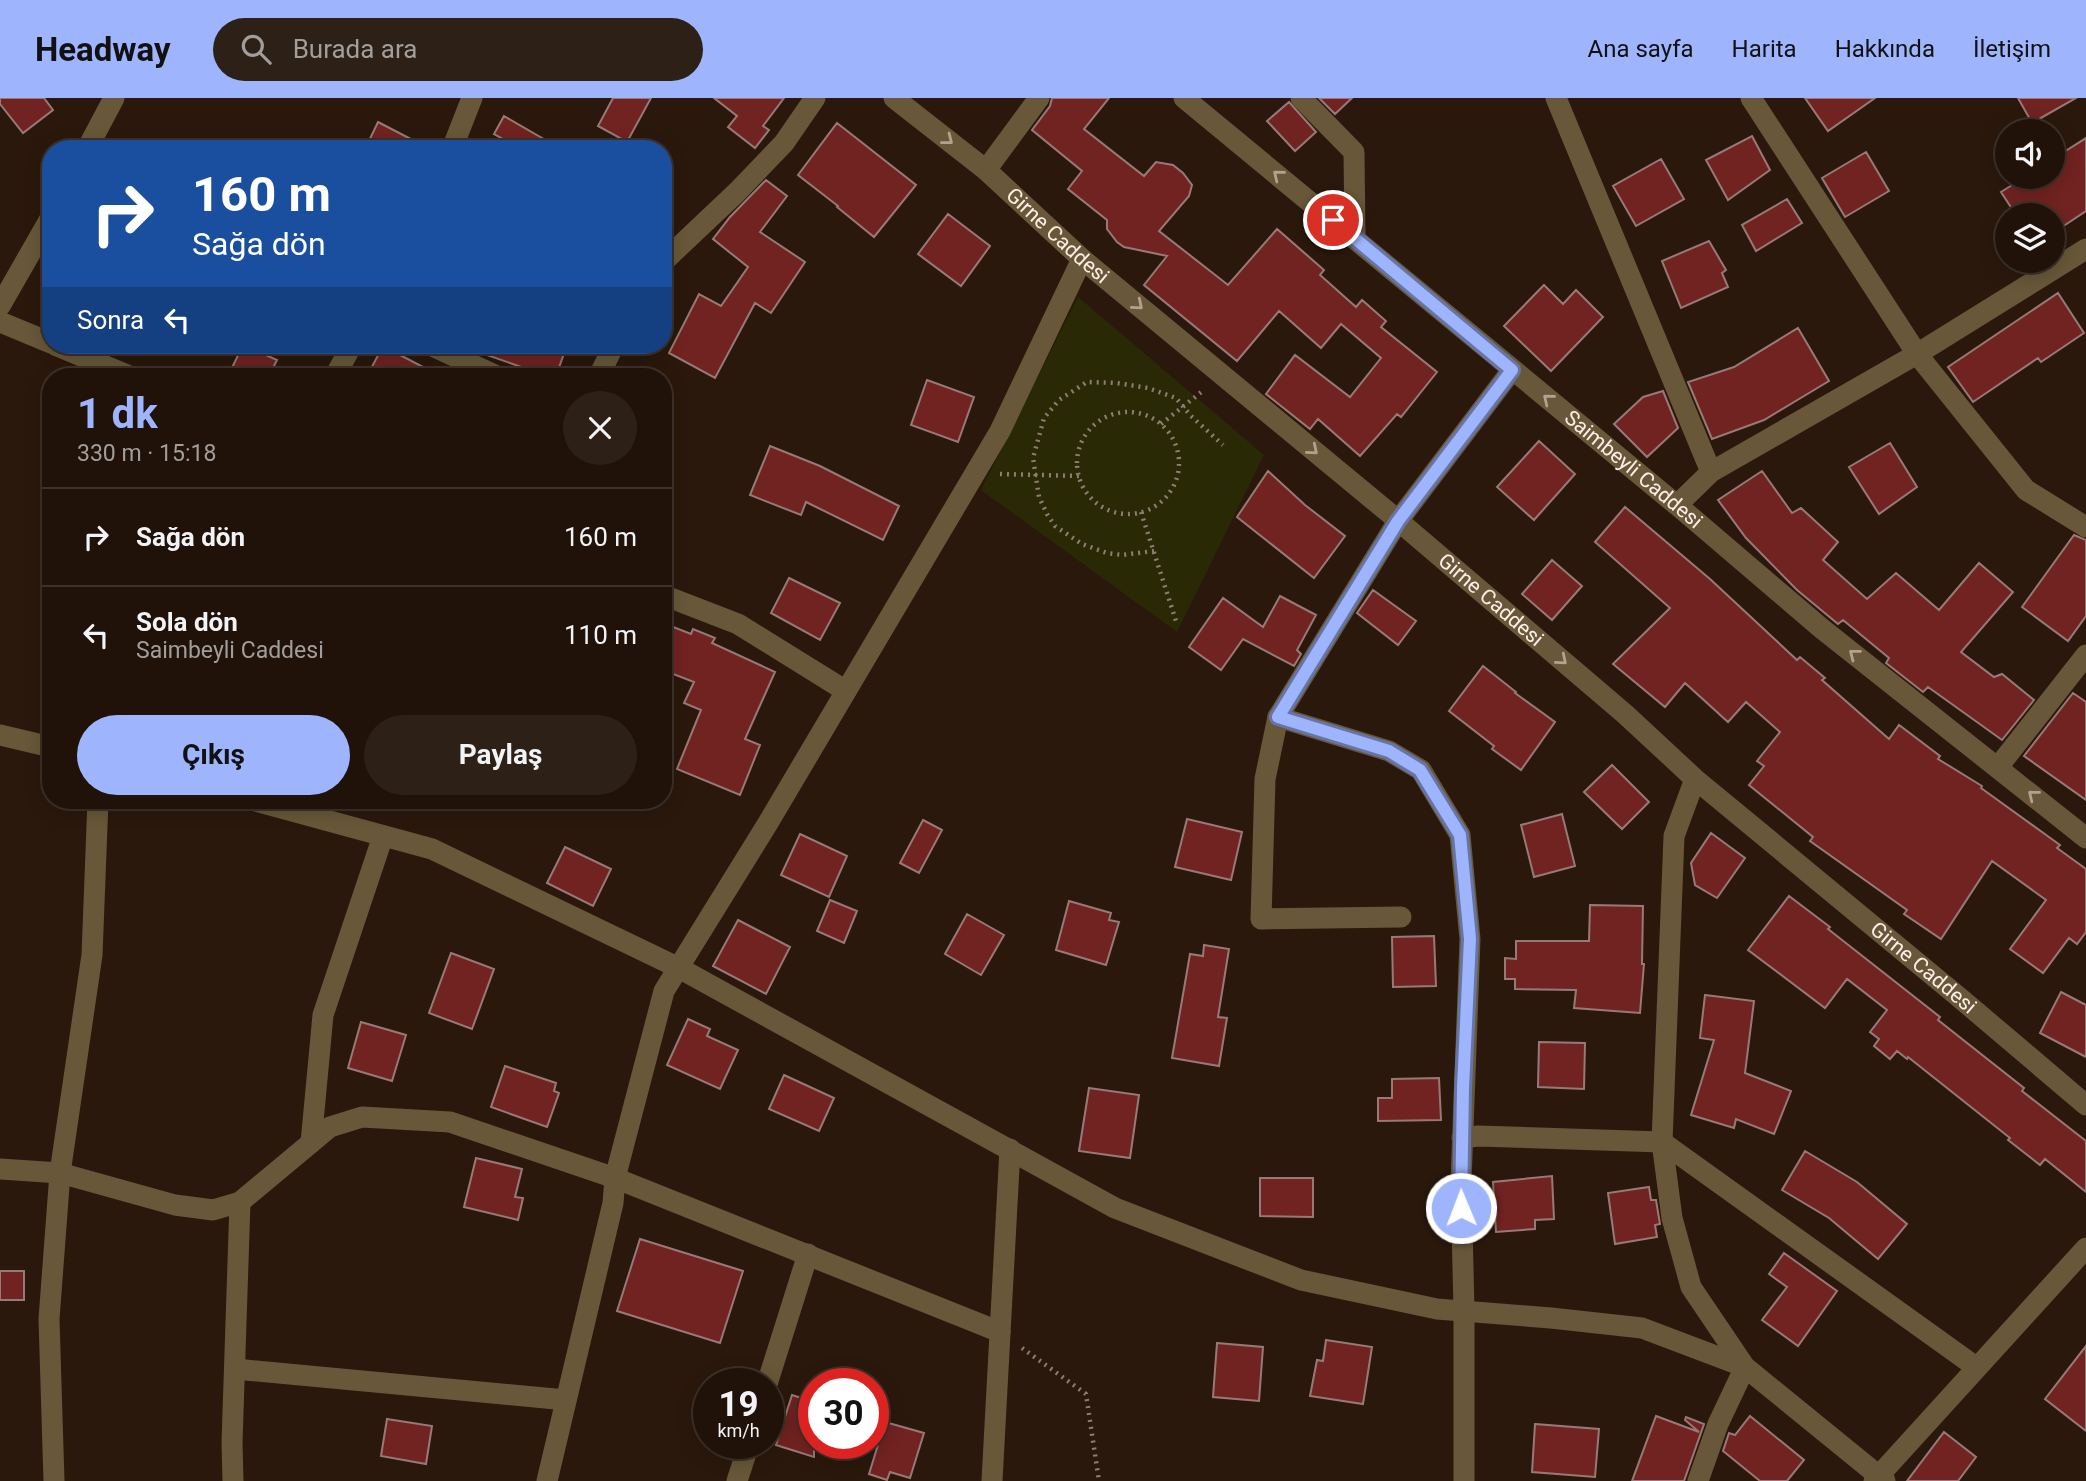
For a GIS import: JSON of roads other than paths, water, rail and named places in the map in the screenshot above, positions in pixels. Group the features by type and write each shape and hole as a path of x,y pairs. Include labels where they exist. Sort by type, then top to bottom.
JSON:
{"street":[{"path":"92,140 114,98"},
{"path":"456,140 472,98"},
{"path":"672,253 737,192 784,142 814,98"},
{"name":"Girne Caddesi","path":"894,98 986,170 1082,259 1398,521 1625,714 1695,779 2086,1105"},
{"path":"986,170 1039,98"},
{"name":"Saimbeyli Caddesi","path":"1184,98 1677,505 1821,628 2086,838"},
{"path":"1301,98 1354,152 1354,238"},
{"path":"1556,98 1711,472"},
{"path":"1751,98 1917,354 2026,490 2086,527"},
{"path":"0,306 42,233"},
{"path":"1677,505 1711,472 1917,354 2086,249"},
{"path":"547,1481 613,1203 615,1178 664,991 768,823 1000,431 1082,259"},
{"path":"0,322 42,339"},
{"path":"76,354 109,368"},
{"path":"449,354 480,368"},
{"path":"1401,917 1261,919 1265,779 1278,717 1398,521 1512,370"},
{"path":"672,598 737,624 846,691"},
{"path":"1998,767 2086,655"},
{"path":"1278,717 1389,751 1420,770 1460,835 1470,939 1461,1182 1464,1481"},
{"path":"0,735 42,745"},
{"path":"1695,779 1674,836 1662,1142 1672,1218 1691,1287 1745,1367 1880,1479 1976,1367 2086,1248"},
{"path":"54,1481 49,1319 60,1172 92,955 99,809"},
{"path":"285,809 432,849 679,968 1115,1208 1301,1280 1437,1309 1642,1328 1745,1367"},
{"path":"311,1143 323,1015 383,836"},
{"path":"0,1169 60,1172 175,1205 213,1210 240,1202 330,1127 362,1117 450,1122 615,1178 1000,1332"},
{"path":"1462,1138 1478,1136 1662,1142 1976,1367"},
{"path":"992,1481 1010,1149"},
{"path":"233,1481 240,1202"},
{"path":"773,1368 808,1254"},
{"path":"1699,1481 1718,1424 1745,1367"},
{"path":"235,1369 566,1400"},
{"path":"737,1481 744,1459"}]}
